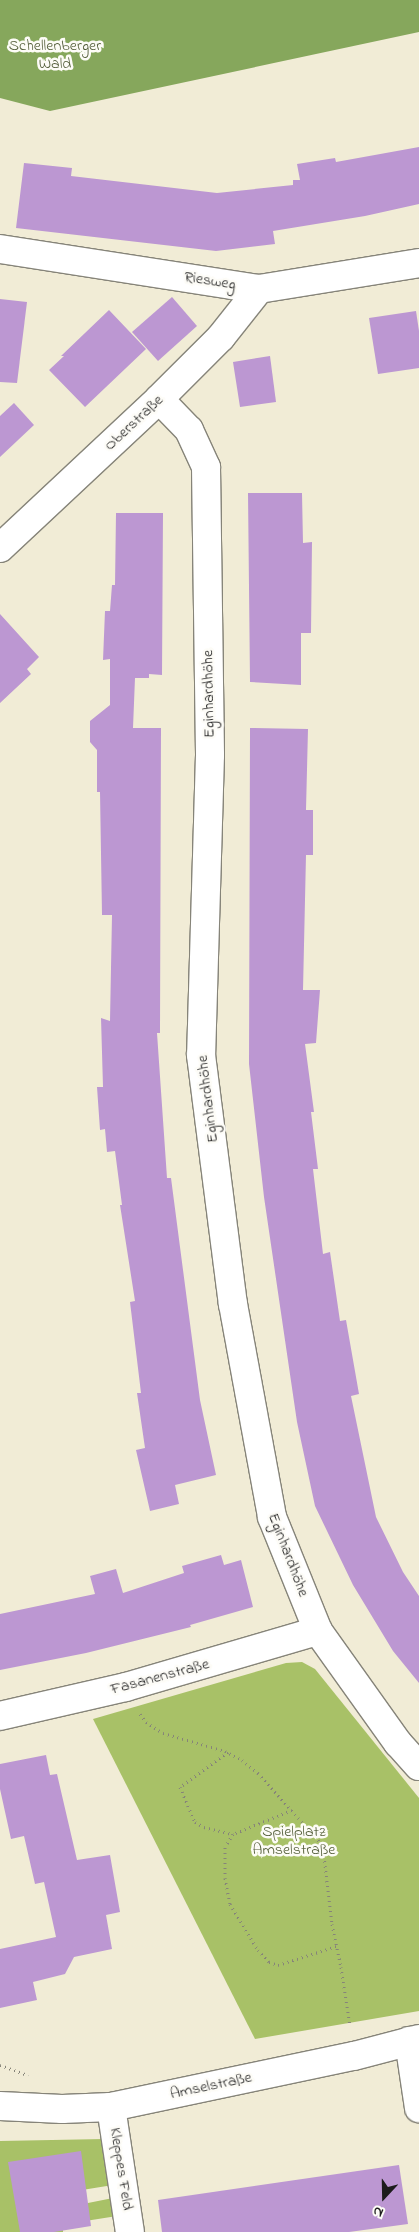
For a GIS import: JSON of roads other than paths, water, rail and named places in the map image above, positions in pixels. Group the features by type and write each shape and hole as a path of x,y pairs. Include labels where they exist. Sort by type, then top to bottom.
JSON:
{"street":[{"name":"Riesweg","path":"0,249 259,289 419,263"},
{"name":"Oberstraße","path":"0,548 159,399 222,337 259,289"},
{"name":"Eginhardhöhe","path":"159,399 189,430 206,467 210,755 201,1055 228,1266 272,1517 318,1631 398,1743 419,1766"},
{"name":"Fasanenstraße","path":"0,1716 126,1687 318,1631"},
{"name":"Amselstraße","path":"0,2106 62,2109 111,2107 354,2056 414,2040"},
{"path":"414,2040 419,2108"},
{"name":"Kleppes Feld","path":"111,2107 130,2232"}],"park label":[{"name":"Schellenberger Wald","path":"55,55"},
{"name":"Spielplatz Amselstraße","path":"294,1841"}]}
